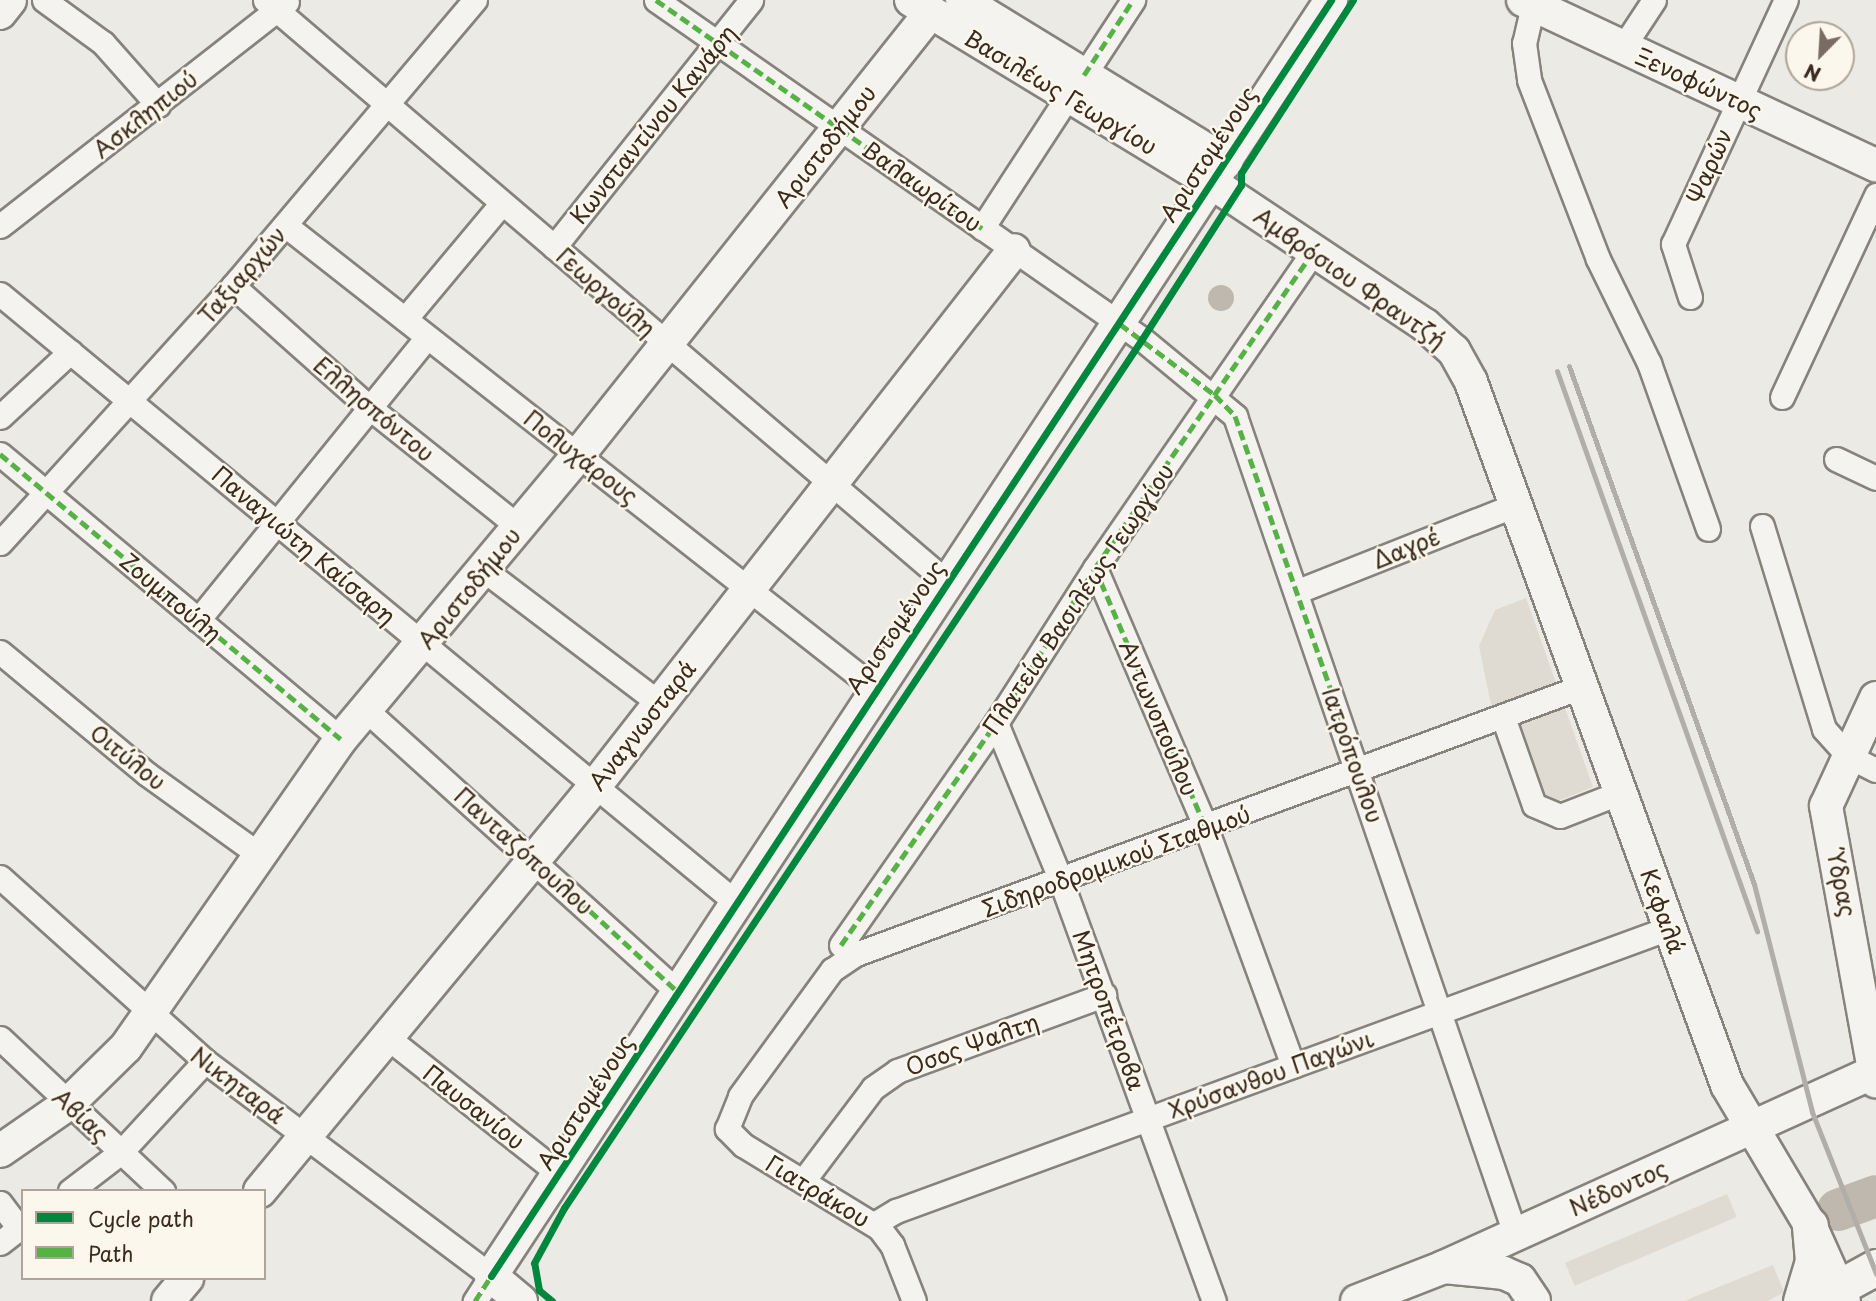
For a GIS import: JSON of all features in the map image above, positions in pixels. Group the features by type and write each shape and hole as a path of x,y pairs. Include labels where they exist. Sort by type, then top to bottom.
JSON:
{"main road":[{"path":"1801,1301 1816,1247"},
{"path":"1832,1297 1876,1267"}],"street":[{"path":"0,13 10,0"},
{"path":"44,0 103,43 158,105"},
{"name":"Ταξιαρχών","path":"0,543 131,402 233,286 388,107 475,0"},
{"name":"Βαλαωρίτου","path":"656,0 1121,324"},
{"name":"Κωνσταντίνου Κανάρη","path":"554,247 751,0"},
{"name":"Βασιλέως Γεωργίου","path":"961,0 1076,85"},
{"path":"982,228 1133,0"},
{"name":"Αριστομένους","path":"483,1288 561,1175 876,689 1121,324 1331,0"},
{"path":"1623,47 1654,0"},
{"name":"Ψαρών","path":"1690,297 1673,244 1786,0"},
{"path":"1528,2 1524,43 1529,80 1598,259 1649,363 1708,529"},
{"name":"Ξενοφώντος","path":"1528,2 1876,166"},
{"name":"Ασκληπιού","path":"0,226 158,105 277,4"},
{"name":"Γεωργούλη","path":"277,4 388,107 668,344 829,485 948,583"},
{"name":"Βασιλέως Γεωργίου","path":"921,6 1076,85 1219,172"},
{"name":"Αριστοδήμου","path":"0,1151 68,1104 150,1016 341,739 424,644 579,454 839,128 921,6"},
{"name":"Αμβρόσιου Φραντζή","path":"1219,172 1313,252 1425,325 1454,351 1471,382 1513,506"},
{"path":"1782,397 1876,195"},
{"path":"405,319 502,203"},
{"name":"Πολυχάρους","path":"285,225 876,689"},
{"name":"Αναγνωσταρά","path":"262,1189 595,786 1014,250"},
{"name":"Πλατεία Βασιλέως Γεωργίου","path":"841,944 996,723 1096,568 1313,252"},
{"name":"Ελλησπόντου","path":"233,286 370,408 519,527"},
{"name":"Παναγιώτη Καίσαρη","path":"0,294 738,904"},
{"name":"Ιατρόπουλου","path":"1121,324 1215,395 1235,416 1298,591 1515,1234"},
{"path":"198,620 427,337"},
{"path":"0,417 70,352"},
{"name":"Ζουμπούλη","path":"0,454 341,739"},
{"path":"1836,459 1875,473"},
{"name":"Δαγρέ","path":"1298,591 1513,506"},
{"name":"Κεφαλά","path":"1513,506 1727,1085 1786,1184 1816,1247 1832,1297"},
{"path":"1762,526 1815,707 1829,737 1862,763"},
{"name":"Αντωνοπούλου","path":"1096,568 1206,828 1293,1066"},
{"path":"484,570 659,704"},
{"name":"Οιτύλου","path":"0,652 147,774 261,856"},
{"name":"Σιδηροδρομικού Σταθμού","path":"727,1129 740,1096 832,970 856,954 1206,828 1581,687"},
{"name":"Ύδρας","path":"1875,1074 1848,909 1826,806 1862,763 1876,698"},
{"name":"Πανταζόπουλου","path":"366,710 535,860 680,994"},
{"path":"1503,717 1534,805 1560,816 1619,793"},
{"name":"Μητροπέτροβα","path":"996,723 1061,881 1104,995 1214,1301"},
{"name":"Νικηταρά","path":"0,877 150,1016 305,1136 483,1288"},
{"name":"Χρύσανθου Παγώνι","path":"874,1224 896,1211 1670,928"},
{"name":"Οσος Ψαλτη","path":"803,1181 873,1088 897,1072 1104,995"},
{"name":"Αβίας","path":"0,1038 161,1189"},
{"name":"Παυσανίου","path":"388,1038 561,1175"},
{"path":"73,1189 121,1152 205,1061"},
{"name":"Νέδοντος","path":"1357,1301 1444,1267 1751,1127 1875,1074"},
{"name":"Γιατράκου","path":"727,1129 743,1145 874,1224 892,1245 914,1301"},
{"path":"0,1203 21,1226 0,1243"},
{"path":"1444,1267 1504,1273 1520,1280 1534,1301"},
{"path":"168,1301 185,1280"},
{"path":"483,1288 521,1301"}],"shaded area":[{"path":"1221,285 1230,289 1234,298 1230,307 1221,311 1212,307 1208,298 1212,289"},
{"path":"1526,598 1593,787 1530,812 1490,700 1479,646 1495,610"},
{"path":"1727,1194 1737,1217 1575,1286 1565,1263"},
{"path":"1773,1265 1784,1292 1768,1301 1684,1301"}],"waterway":[{"path":"1838,1210 1876,1196"}],"railway":[{"path":"1569,366 1754,884 1812,1112 1876,1274"},
{"path":"1557,371 1757,931"}],"marked path":[{"path":"656,0 982,228"},
{"path":"1084,75 1133,0"},
{"path":"841,945 996,723 1095,568 1313,252"},
{"path":"1120,324 1215,395 1235,416 1359,771"},
{"path":"0,454 341,739"},
{"path":"1095,568 1206,828"},
{"path":"535,860 680,994"},
{"path":"475,1301 491,1276"}],"cycle path":[{"path":"491,1276 1331,0"},
{"path":"552,1301 539,1290 534,1263 564,1208 1142,339 1241,185 1241,173 1353,0"}]}
